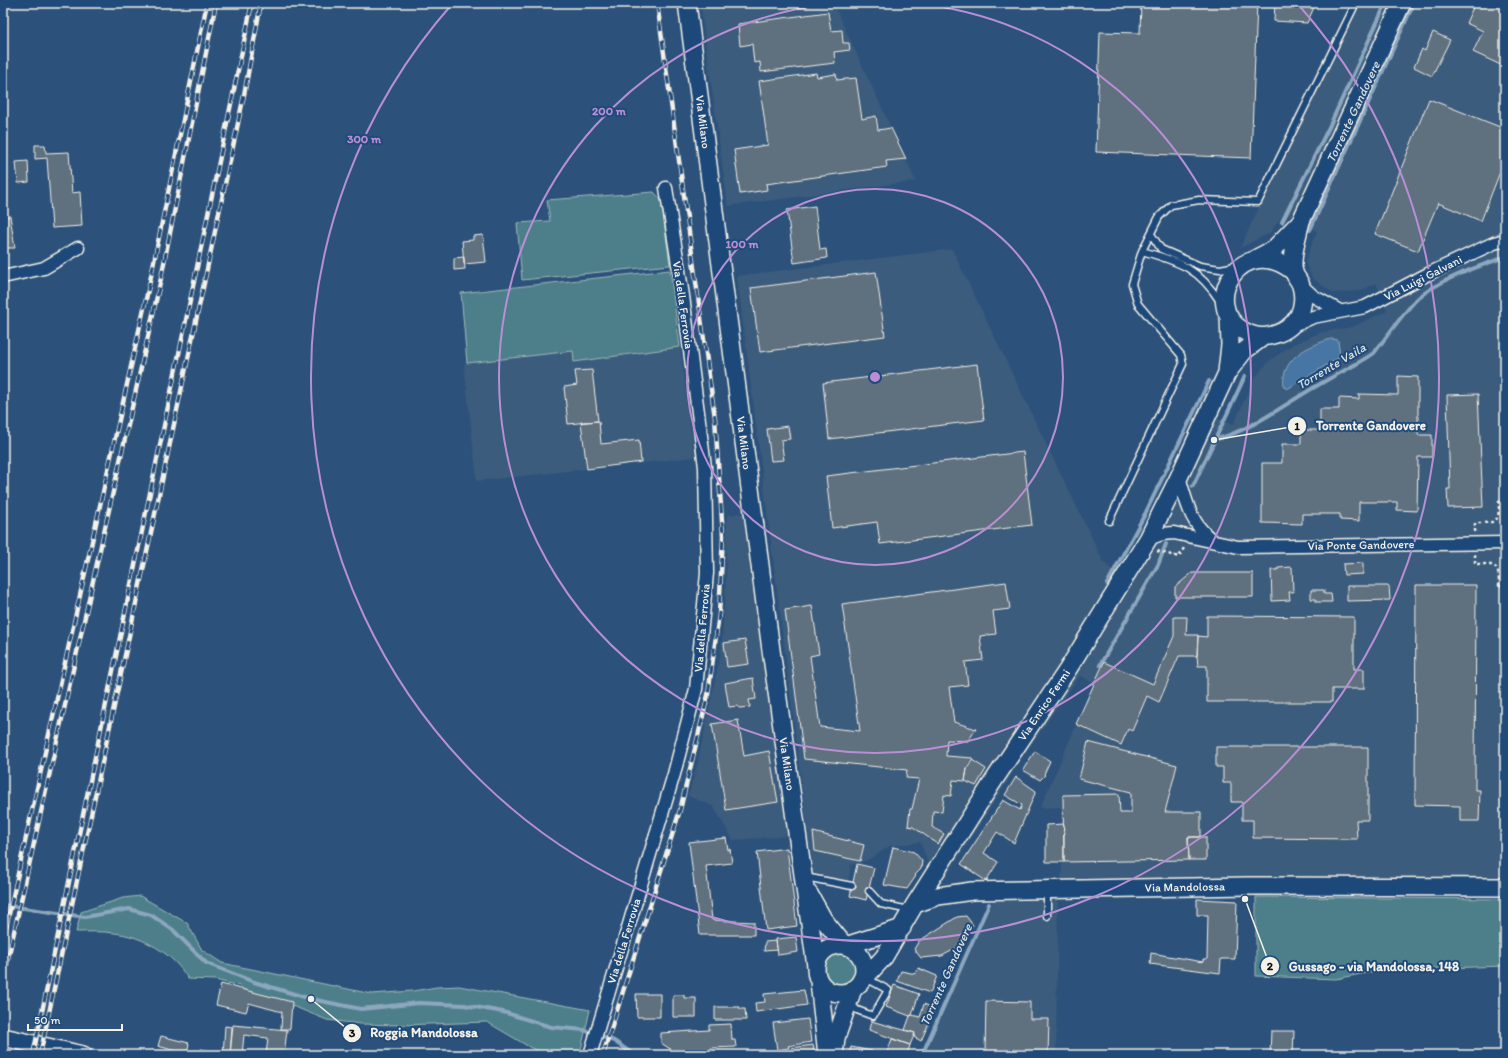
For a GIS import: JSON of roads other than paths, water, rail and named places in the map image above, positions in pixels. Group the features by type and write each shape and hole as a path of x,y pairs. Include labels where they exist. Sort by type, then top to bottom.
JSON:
{"main road":[{"name":"Via Milano","path":"687,3 771,650 803,880 818,973 827,1055"},
{"path":"1229,316 1238,327 1250,335 1263,337 1278,334 1291,327 1300,314 1303,300 1297,278 1295,248 1300,221 1402,3"},
{"path":"1227,373 1230,346 1229,316 1225,302 1226,288 1231,275 1248,262 1274,249 1300,221"},
{"path":"1248,262 1269,258 1283,263 1297,278"},
{"path":"1227,373 1244,352 1263,337"},
{"name":"Via Enrico Fermi","path":"856,988 884,957 913,907 994,780 1152,545 1179,477 1227,373"},
{"name":"Via Milano","path":"803,880 823,920 845,946"},
{"name":"Via Mandolossa","path":"913,907 958,892 1247,886 1505,887"},
{"path":"856,988 838,993 824,987 818,973 823,952 838,946 845,946 902,928"},
{"path":"834,1055 836,1040 856,988 862,977 862,961 852,949 845,946"},
{"path":"3,1037 83,1055"}],"street":[{"name":"Via della Ferrovia","path":"590,1054 674,774 696,689 707,573 705,467 683,296 666,188"},
{"name":"Via Luigi Galvani","path":"1291,327 1313,317 1366,307 1428,274 1494,243 1505,240"},
{"path":"3,277 44,268 78,248"},
{"path":"1297,278 1312,296 1340,311"},
{"name":"Via Ponte Gandovere","path":"1179,477 1188,509 1200,531 1216,543"},
{"name":"Via Ponte Gandovere","path":"1152,545 1162,534 1174,533 1238,547 1505,543"}],"lane":[{"path":"1109,521 1183,364 1181,355 1138,304 1132,284 1142,251 1150,234 1159,217 1171,205 1199,200 1258,202 1356,3"},
{"path":"1150,234 1161,249 1200,266 1220,269 1248,262"},
{"path":"1142,251 1178,262 1200,276 1213,290 1229,316"},
{"path":"803,880 852,886"},
{"path":"1040,890 1047,916"},
{"path":"869,891 881,904 913,907"},
{"path":"856,988 888,990 873,1016 857,1010 856,988"}],"waterway":[{"path":"1282,222 1330,125 1386,3"},
{"name":"Torrente Gandovere","path":"1310,230 1414,3"},
{"name":"Torrente Vaila","path":"1214,440 1228,436 1256,423 1307,391 1374,353 1400,319 1424,293 1446,280 1505,257"},
{"name":"Torrente Gandovere","path":"1193,486 1245,376"},
{"path":"1107,584 1145,514 1209,381"},
{"name":"Torrente Gandovere","path":"1100,665 1158,565 1166,544"},
{"name":"Torrente Gandovere","path":"922,1055 989,904"},
{"path":"3,905 85,917 129,909 151,915 173,930 206,963 254,982 311,999 361,1009 419,1003 464,1005 503,1012 551,1027 584,1030 614,1041 634,1055"}],"railway":[{"path":"3,941 150,281 207,3"},
{"path":"3,981 160,283 216,3"},
{"path":"33,1055 252,3"},
{"path":"40,1055 244,95 261,3"},
{"path":"603,1055 680,810 708,695 719,614 723,536 715,418 657,3"}],"place":[{"name":"Torrente Gandovere","path":"1214,440"},
{"name":"Gussago - via Mandolossa, 148","path":"1245,899"},
{"name":"Roggia Mandolossa","path":"311,999"}]}
